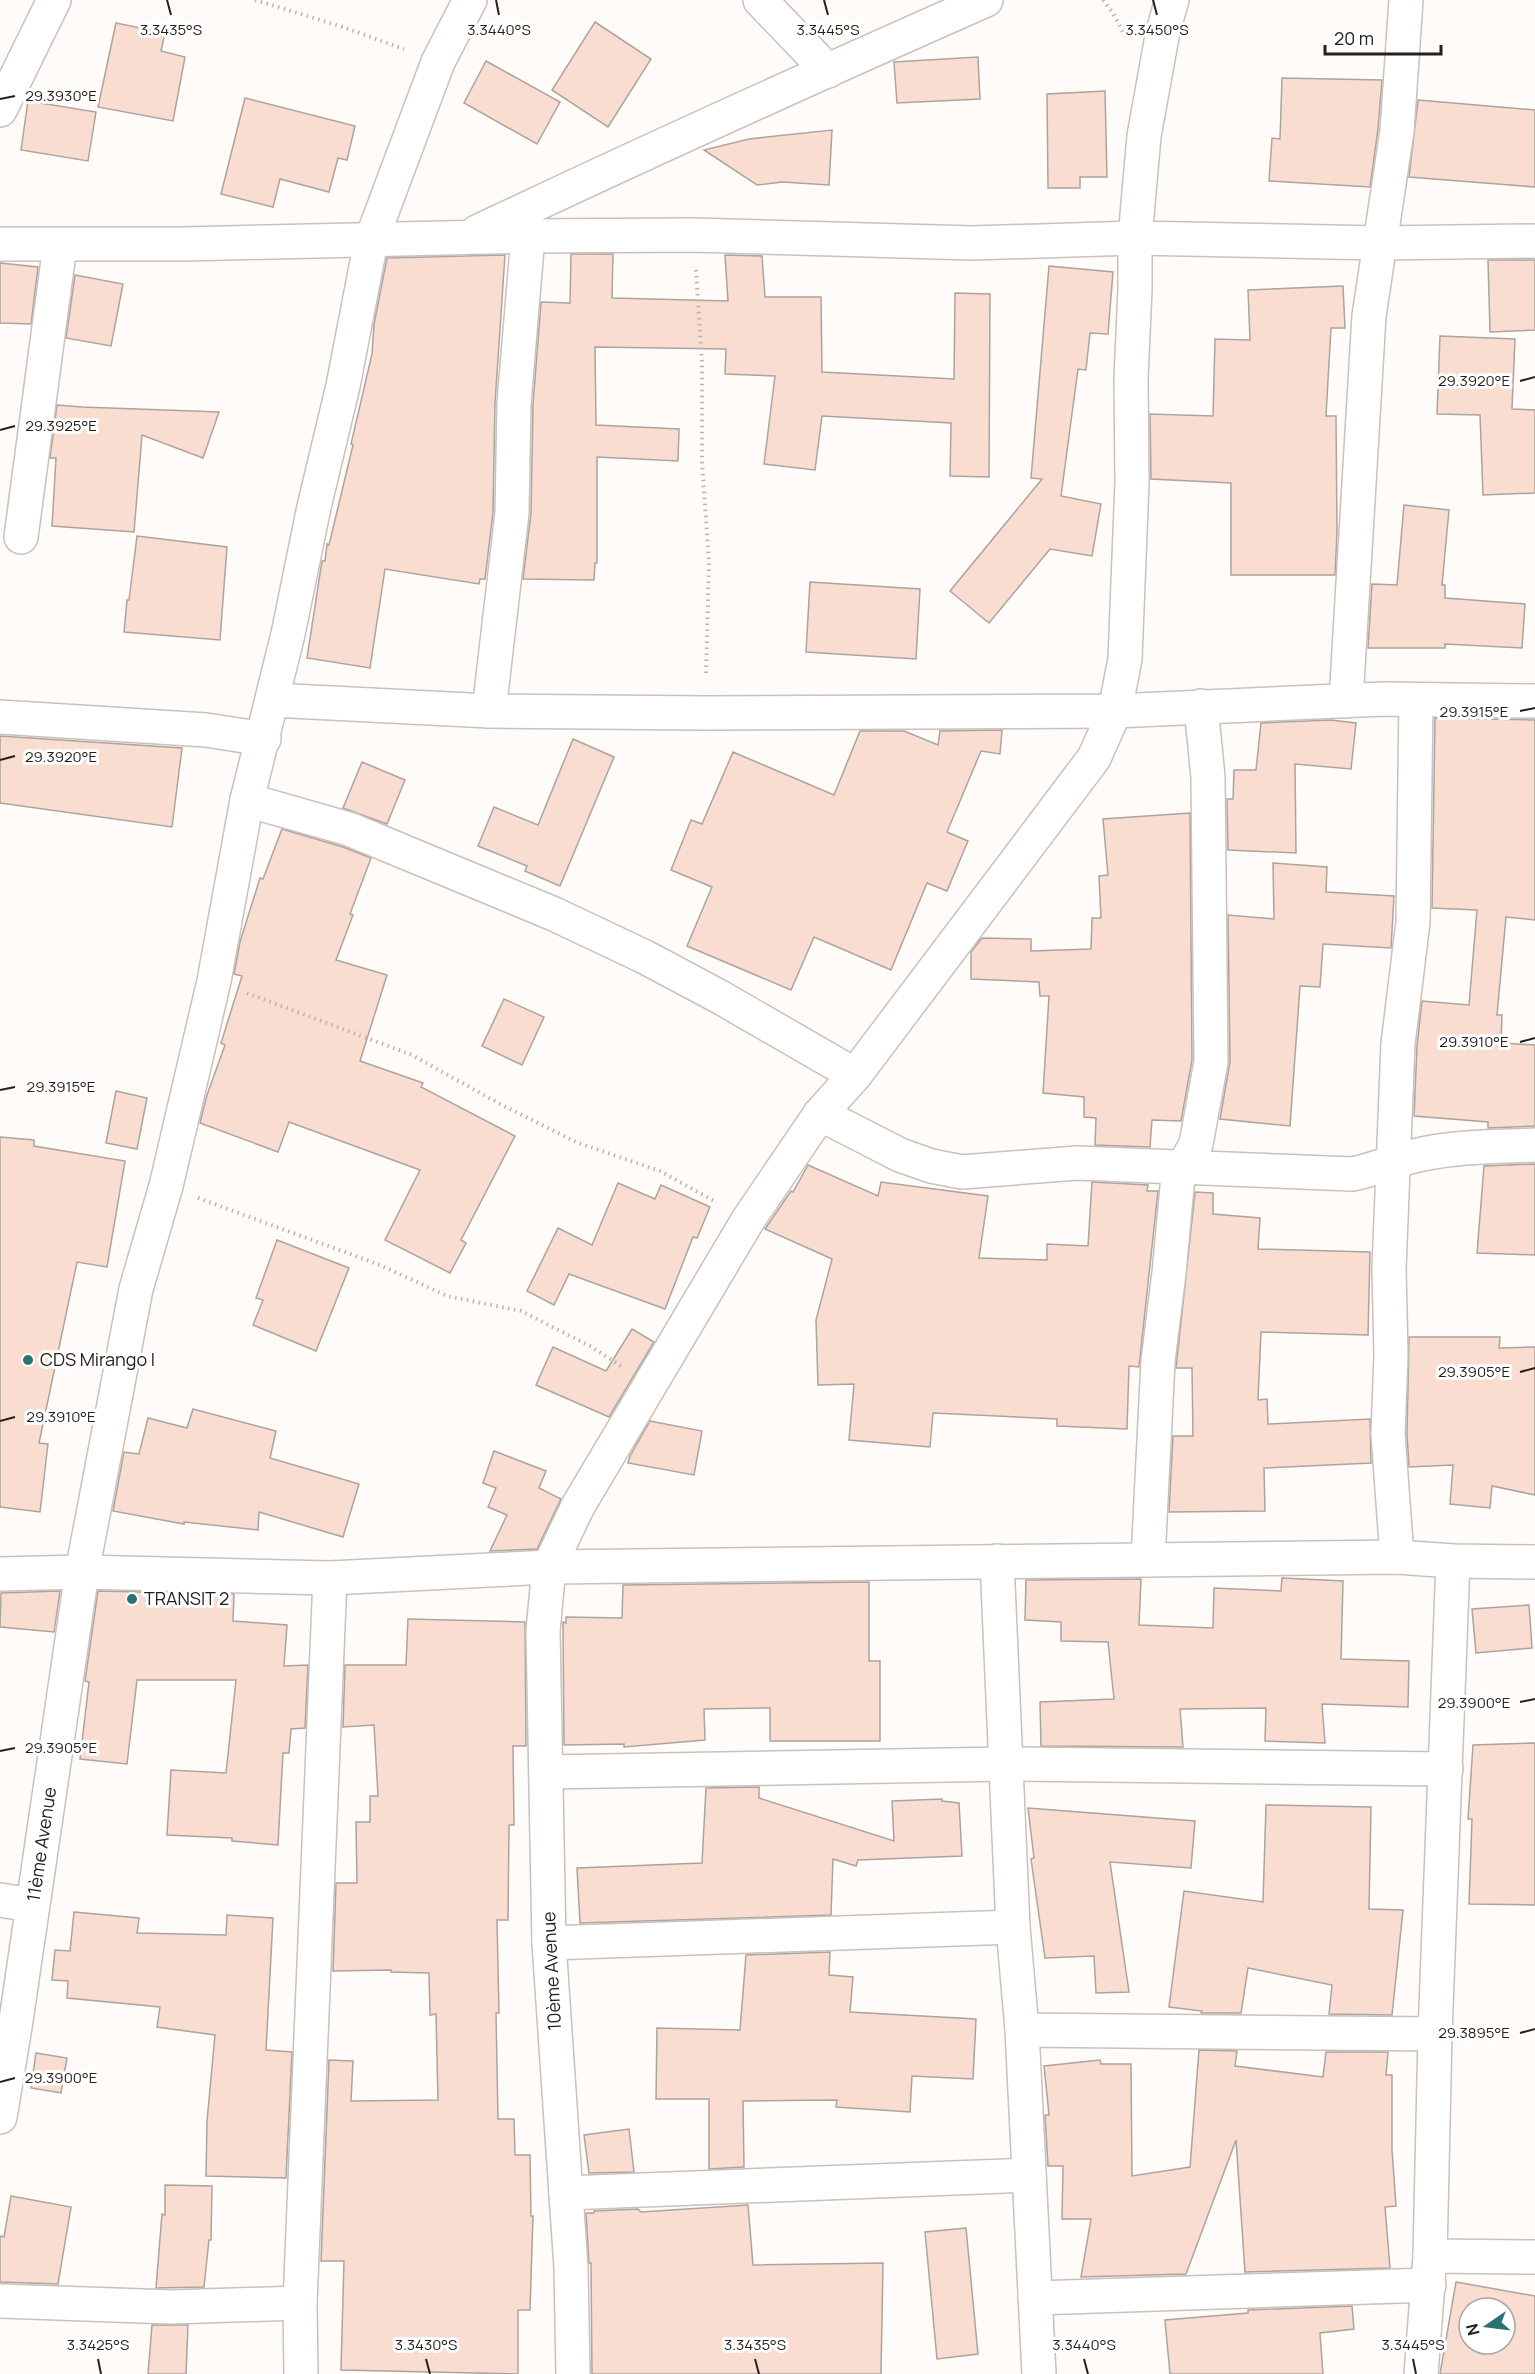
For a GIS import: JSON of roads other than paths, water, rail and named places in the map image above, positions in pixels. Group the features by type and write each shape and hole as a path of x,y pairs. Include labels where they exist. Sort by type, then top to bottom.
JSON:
{"street":[{"path":"0,110 54,0"},
{"name":"11ème Avenue","path":"0,2117 82,1572 136,1289 166,1186 214,981 247,800 264,738 343,386 371,241 438,62 470,0"},
{"path":"760,0 828,71"},
{"path":"467,237 637,156 986,0"},
{"path":"549,1567 579,1506 748,1220 820,1114 855,1075 1094,758 1115,711 1125,659 1132,482 1131,378 1135,238 1144,136 1163,31 1172,0"},
{"path":"1346,701 1369,316 1397,131 1407,0"},
{"path":"0,244 371,241 467,237 694,235 972,243 1135,238 1379,243 1535,242"},
{"path":"489,711 512,513 514,403 528,236"},
{"path":"21,537 60,245"},
{"path":"272,700 489,711 705,713 1115,711 1346,701 1535,701"},
{"path":"1397,1557 1388,1434 1391,1355 1389,1269 1398,1044 1413,922 1416,700"},
{"path":"1148,1560 1158,1361 1178,1177 1196,1144 1211,1062 1208,777 1201,706"},
{"path":"0,717 206,730 264,738"},
{"path":"247,800 349,830 554,914 645,957 855,1075"},
{"path":"820,1114 900,1155 931,1166 962,1172 1077,1163 1352,1174 1446,1150 1535,1145"},
{"path":"0,1574 82,1572 330,1578 549,1567 997,1561 1397,1557 1453,1561 1535,1562"},
{"path":"997,1561 1013,1927 1022,2030 1039,2374"},
{"path":"1421,2374 1430,2271 1435,2034 1453,1561"},
{"name":"10ème Avenue","path":"549,1567 543,1631 549,1943 567,2193 573,2374"},
{"path":"301,2374 300,2303 330,1578"},
{"path":"546,1772 1006,1764 1446,1769"},
{"path":"0,1900 32,1905"},
{"path":"549,1943 1013,1927"},
{"path":"1022,2030 1435,2034"},
{"path":"567,2193 1029,2175"},
{"path":"1035,2298 1430,2271 1535,2257"},
{"path":"0,2301 171,2307 300,2303"}],"place":[{"name":"CDS Mirango I","path":"28,1360"},
{"name":"TRANSIT 2","path":"132,1599"}]}
